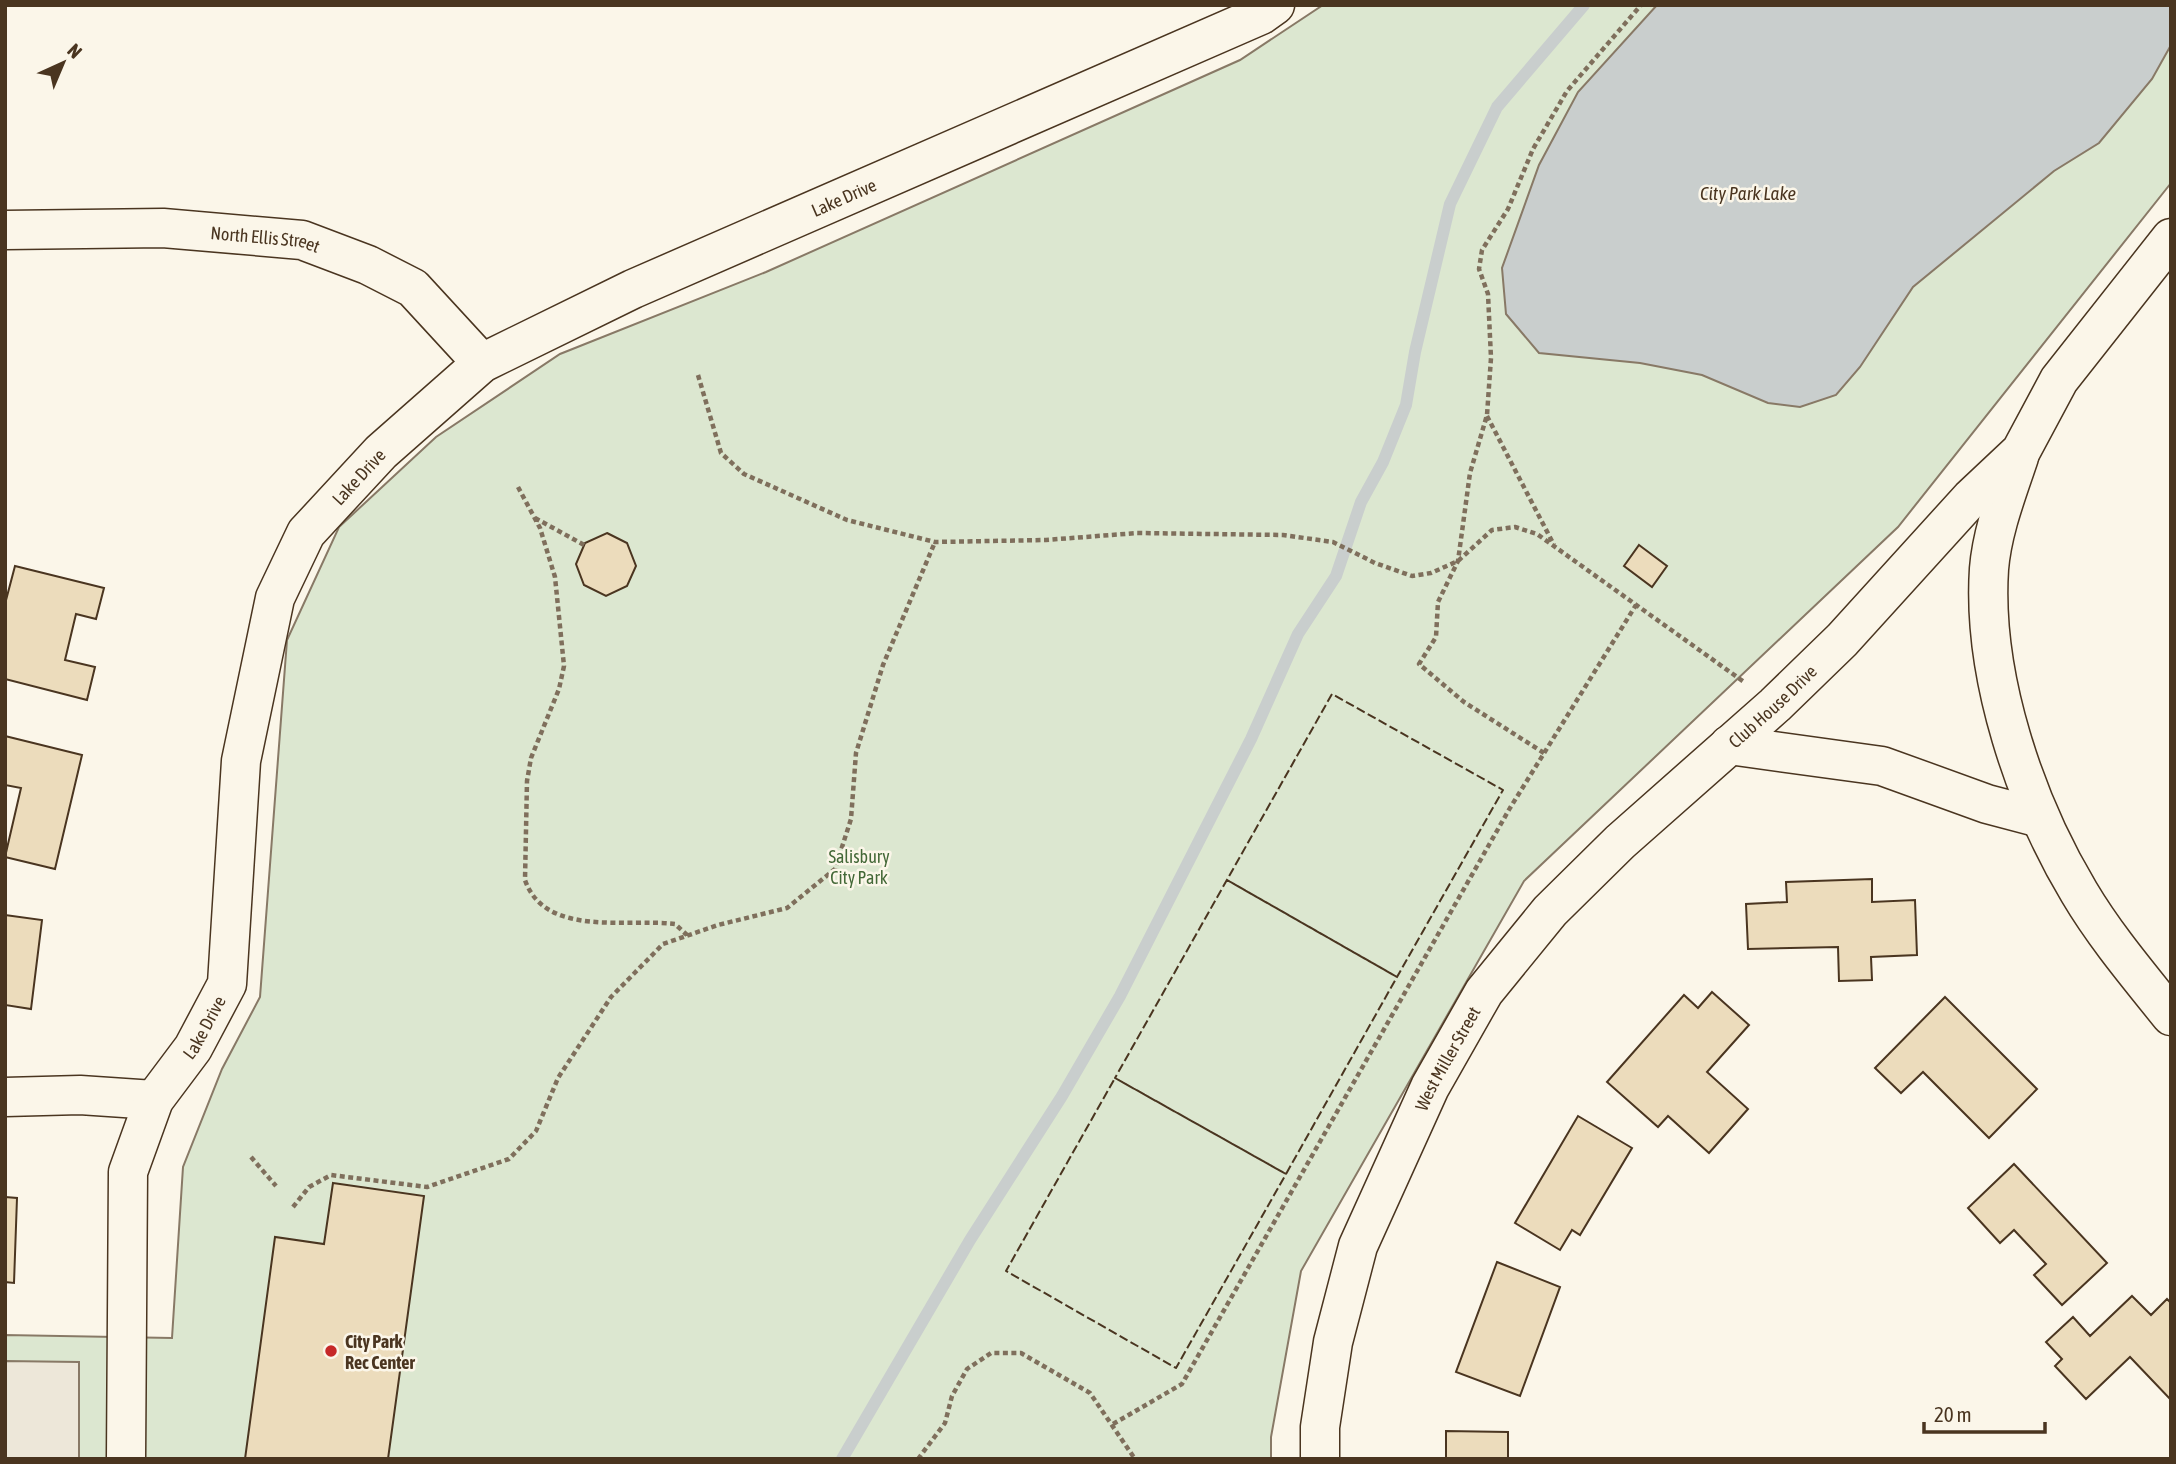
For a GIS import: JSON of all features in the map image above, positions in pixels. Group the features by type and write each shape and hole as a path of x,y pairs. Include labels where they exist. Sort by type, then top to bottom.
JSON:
{"street":[{"name":"Lake Drive","path":"126,1459 128,1172 154,1100 193,1048 227,984 241,761 275,598 306,533 381,452 482,363 633,289 1261,15 1275,5"},
{"name":"North Ellis Street","path":"5,230 163,228 302,240 368,265 413,288 482,363"},
{"name":"Club House Drive","path":"1728,745 1775,705 1842,640 1971,498 2021,451 2059,380 2171,238"},
{"path":"2021,451 2001,512 1989,568 1989,614 1995,669 2007,723 2040,818 2069,875 2099,923 2171,1016"},
{"name":"Club House Drive","path":"1728,745 1882,766 1987,804 2040,818"},
{"name":"West Miller Street","path":"1320,1459 1320,1427 1333,1342 1358,1246 1430,1087 1484,992 1550,911 1620,842 1728,745"},
{"path":"5,1097 80,1096 154,1100"}],"path":[{"path":"1544,753 1464,702 1419,664 1436,636 1438,602 1458,561 1471,473 1487,415 1491,358 1488,294 1479,269 1482,250 1508,209 1533,149 1567,91 1641,5"},
{"path":"698,374 721,453 744,474 847,520 935,542 1046,540 1137,533 1283,535 1333,542 1375,564 1412,576 1431,573 1458,561 1492,530 1515,527 1537,534 1775,705"},
{"path":"1487,415 1556,548"},
{"path":"518,487 534,518 555,577 564,666 559,689 538,734 527,781 525,880 530,896 543,907 582,922 675,923 687,935"},
{"path":"534,518 586,546"},
{"path":"293,1207 309,1187 331,1175 427,1187 509,1159 536,1131 558,1078 611,997 663,944 787,908 835,869 851,819 856,753 883,664 935,542"},
{"path":"1113,1424 1182,1384 1544,753 1636,605"},
{"path":"251,1157 276,1186"},
{"path":"918,1459 945,1423 952,1396 967,1369 991,1353 1021,1353 1090,1393 1135,1459"}],"green space":[{"name":"Salisbury City Park","path":"1323,5 2171,5 2171,183 1898,527 1524,881 1301,1271 1271,1437 1271,1459 5,1459 5,1335 172,1338 183,1167 222,1069 260,997 287,640 339,527 436,437 560,354 766,272 1240,60"}],"shaded area":[{"path":"5,1361 79,1362 79,1459 5,1459"}],"water":[{"name":"City Park Lake","path":"1657,5 2171,5 2171,45 2152,79 2099,143 2054,171 1913,287 1860,367 1836,395 1800,407 1768,403 1702,375 1640,363 1539,353 1506,314 1502,268 1539,165 1578,92"}],"building":[{"path":"607,533 627,543 636,566 627,586 606,596 584,585 576,564 585,543"},
{"path":"1639,545 1667,566 1652,587 1624,566"},
{"path":"15,566 104,588 96,619 76,614 65,660 95,667 87,700 5,679 5,604"},
{"path":"5,736 82,755 55,869 5,857 21,788 5,785"},
{"path":"1872,879 1872,902 1915,900 1917,955 1871,957 1872,980 1839,981 1838,947 1748,949 1746,904 1787,902 1786,882"},
{"path":"5,915 42,920 31,1009 5,1005"},
{"path":"1712,992 1749,1025 1707,1072 1748,1109 1709,1153 1668,1116 1658,1127 1607,1082 1684,995 1698,1008"},
{"path":"1945,997 2037,1089 1989,1138 1923,1072 1901,1093 1875,1068"},
{"path":"1578,1116 1632,1148 1580,1235 1572,1230 1560,1250 1515,1223"},
{"path":"2014,1164 2107,1263 2062,1305 2034,1275 2046,1264 2014,1230 2000,1243 1968,1208"},
{"name":"City Park Rec Center","path":"333,1183 424,1196 388,1459 245,1459 275,1237 324,1244"},
{"path":"5,1197 17,1198 14,1283 5,1282"},
{"path":"1497,1262 1560,1287 1520,1396 1456,1372"},
{"path":"2132,1296 2151,1315 2167,1299 2171,1303 2171,1400 2130,1357 2086,1399 2055,1366 2062,1359 2046,1342 2073,1317 2090,1336"},
{"path":"1446,1431 1508,1432 1508,1459 1446,1459"}],"waterway":[{"path":"842,1459 970,1240 1062,1096 1120,996 1251,739 1298,634 1336,576 1361,502 1383,462 1406,405 1415,352 1450,204 1497,107 1584,5"}],"fence":[{"path":"1227,880 1397,977 1286,1174 1115,1078 1332,694 1503,790 1397,977 1227,880"},
{"path":"1115,1078 1286,1174 1176,1368 1006,1271 1115,1078"}],"place":[{"name":"City Park Rec Center","path":"331,1351"}]}
